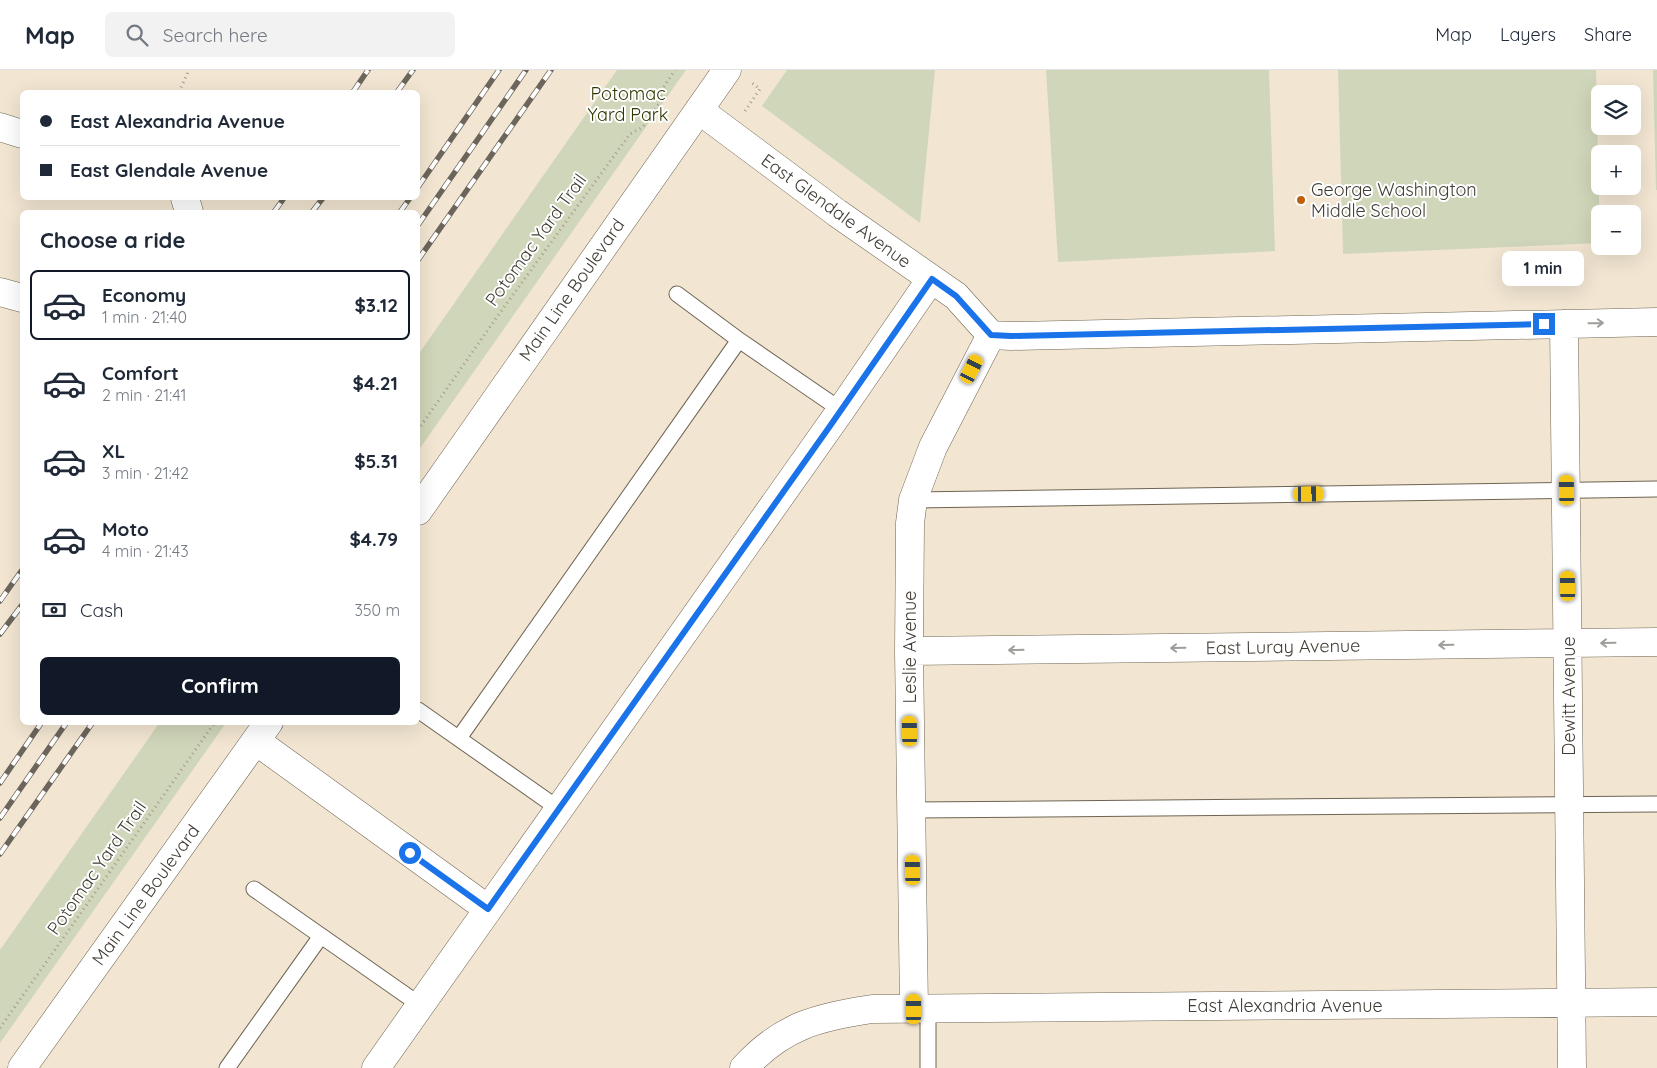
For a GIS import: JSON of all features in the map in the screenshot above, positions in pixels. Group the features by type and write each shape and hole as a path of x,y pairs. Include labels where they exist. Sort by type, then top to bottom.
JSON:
{"street":[{"name":"Main Line Boulevard","path":"420,508 698,110 736,75"},
{"name":"East Glendale Avenue","path":"698,110 837,213 956,296 986,344"},
{"path":"0,128 20,133"},
{"path":"376,1068 932,279"},
{"path":"0,292 20,297"},
{"path":"986,344 1011,336 1657,322"},
{"name":"Dewitt Avenue","path":"1564,324 1569,643 1572,1068"},
{"name":"Leslie Avenue","path":"921,1009 912,810 909,651 909,542 913,500 933,447 986,344"},
{"name":"East Luray Avenue","path":"909,651 1657,642"},
{"name":"Main Line Boulevard","path":"22,1068 263,732"},
{"path":"263,732 488,909"},
{"name":"East Alexandria Avenue","path":"921,1009 1657,1002"},
{"path":"744,1068 755,1056 787,1032 805,1024 824,1018 872,1009 921,1009"}],"lane":[{"path":"677,294 739,340 841,410"},
{"path":"458,738 739,340"},
{"path":"913,500 1657,489"},
{"path":"420,711 558,809"},
{"path":"912,810 1657,804"},
{"path":"254,889 420,1005"},
{"path":"228,1068 321,936"},
{"path":"921,1009 928,1068"}],"path":[{"path":"180,90 189,70"},
{"name":"Potomac Yard Trail","path":"420,427 499,314 630,134 643,127 649,119 659,104 661,91 675,70"},
{"path":"730,134 760,88 736,75"},
{"name":"Potomac Yard Trail","path":"0,1028 213,725"}],"green space":[{"name":"Potomac Yard Park","path":"617,70 686,70 420,448 420,352"},
{"path":"787,70 935,70 920,223 762,106"},
{"path":"1046,70 1269,70 1275,251 1058,262"},
{"path":"1338,70 1596,70 1596,85 1591,85 1591,135 1598,135 1598,145 1591,145 1591,195 1599,195 1599,205 1591,205 1591,243 1343,254"},
{"path":"1653,70 1657,70 1657,190 1656,190"},
{"path":"158,725 225,725 0,1043 0,950"}],"railway":[{"path":"354,90 368,70"},
{"path":"398,90 413,70"},
{"path":"420,184 499,70"},
{"path":"420,222 526,70"},
{"path":"420,257 551,70"},
{"path":"275,210 283,200"},
{"path":"314,210 321,200"},
{"path":"401,210 409,200"},
{"path":"0,601 20,573"},
{"path":"0,634 20,608"},
{"path":"0,783 40,725"},
{"path":"0,818 65,725"},
{"path":"0,854 91,725"}],"place":[{"name":"George Washington Middle School","path":"1301,200"}],"route":[{"path":"410,853 488,909 932,279 956,296 991,335 1544,324"}]}
